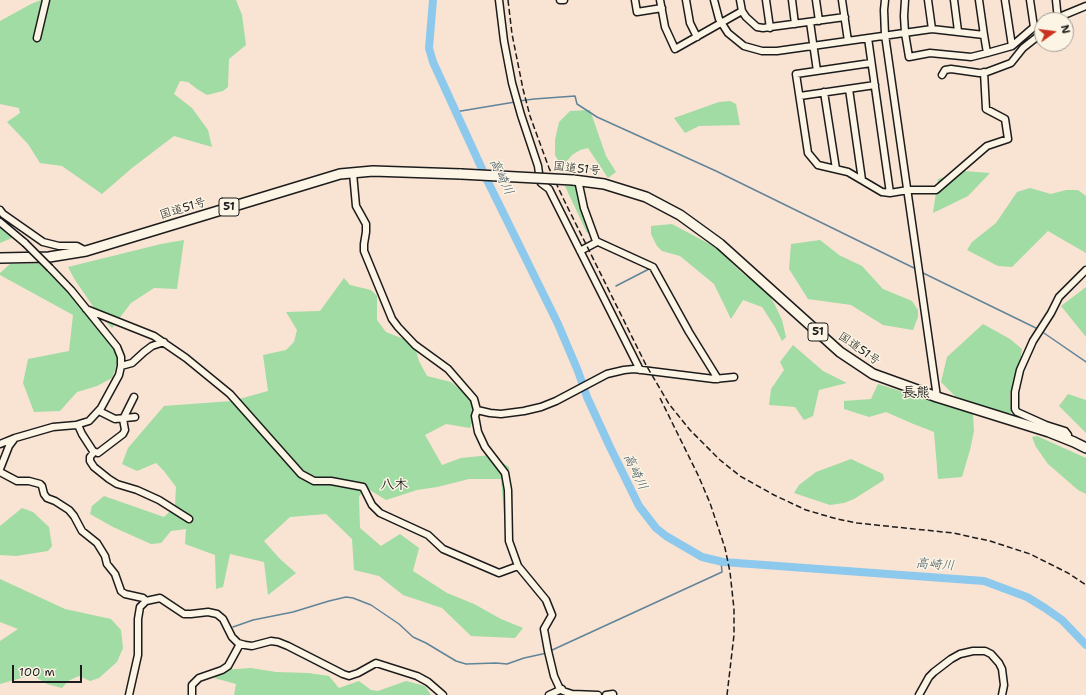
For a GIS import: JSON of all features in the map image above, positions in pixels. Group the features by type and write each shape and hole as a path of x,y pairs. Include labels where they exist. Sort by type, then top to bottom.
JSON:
{"highway":[{"name":"国道51号","path":"0,258 50,256 86,251 340,174 391,171 575,180 604,184 646,197 680,215 708,234 840,352 873,374 937,397 1049,432 1086,448"}],"street":[{"path":"37,38 46,0"},
{"path":"499,0 504,41 514,90 538,166 540,181 549,189 640,370"},
{"path":"635,0 637,12 662,8"},
{"path":"660,0 665,27 675,49 742,11"},
{"path":"686,0 690,23 697,36"},
{"path":"714,0 716,12 721,23 733,38 744,46 755,50 770,52 932,29 984,35"},
{"path":"740,0 742,11 751,23 757,27 770,28 845,17"},
{"path":"766,0 770,28"},
{"path":"792,0 795,24"},
{"path":"816,0 820,21"},
{"path":"842,0 848,41"},
{"path":"885,0 885,35 937,397"},
{"path":"905,0 905,33 909,57 930,53 971,57 1012,46 1034,27 1030,0"},
{"path":"928,0 932,29"},
{"path":"954,0 958,32"},
{"path":"979,0 987,53"},
{"path":"1005,0 1012,46"},
{"path":"1056,0 1056,12"},
{"path":"1072,12 1084,7 1081,0"},
{"path":"810,22 817,71"},
{"path":"868,38 890,192"},
{"path":"942,75 945,70 952,69 969,72 984,72 1011,63 1023,48 1034,39"},
{"path":"871,63 796,74 808,153 818,164 848,172 882,192 936,190 987,146 1008,139 1006,119 986,109 984,72"},
{"path":"800,96 875,85"},
{"path":"849,89 862,180"},
{"path":"824,92 836,169"},
{"path":"352,173 356,206 366,224 364,251 392,319 415,345 448,369 474,399 477,410 475,416 478,432 485,447 504,474 507,481 509,541 518,566 546,600 552,615 544,629 554,676 562,689 572,694 598,695"},
{"path":"575,180 584,208 598,242 654,268 689,332 718,379"},
{"path":"0,210 3,214 43,242 59,246 77,246 86,251"},
{"path":"0,222 25,243 86,308 117,347 121,357 119,375 99,411 90,421 78,425 53,427 0,444"},
{"path":"580,251 598,242"},
{"path":"1067,439 1068,435 1065,431 1046,425 1017,412 1015,409 1015,392 1020,370 1033,341 1051,313 1059,297 1086,270"},
{"path":"86,308 154,336 186,358 230,394 301,474 314,481 330,481 363,487 372,504 380,513 428,535 443,549 499,573 518,566"},
{"path":"121,366 132,364 152,346 164,342"},
{"path":"477,410 496,414 524,411 549,405 606,374 615,371 634,369 718,379 734,377"},
{"path":"134,397 123,418 125,430 123,434 98,453 94,452 90,457 90,461 94,467 117,484 137,490 159,500 189,519"},
{"path":"99,411 115,419 135,417"},
{"path":"78,425 94,452"},
{"path":"0,469 9,446 15,438"},
{"path":"0,472 17,481 29,481 42,486 44,494 47,498 69,510 82,531 97,544 105,556 107,564 115,574 121,591 125,594 143,598 146,601"},
{"path":"130,695 138,655 138,619 140,607 146,601 160,598 184,614 208,612 217,614 223,619 232,637 240,644 252,646 271,641 278,642 349,676 358,673 376,663 417,676 428,682 443,695"},
{"path":"192,695 192,685 199,678 222,670 228,666 240,644"},
{"path":"919,695 928,677 960,654 973,651 985,651 991,654 999,663 1002,669 1004,685 1002,695"},
{"path":"549,695 562,689"}],"green space":[{"path":"41,0 236,0 242,15 246,45 229,59 228,87 223,91 207,95 188,82 180,81 174,94 192,108 208,130 212,147 174,136 132,168 102,194 62,166 40,163 28,144 7,122 20,113 19,108 0,104 0,21"},
{"path":"730,101 736,104 740,125 699,126 685,133 674,118 719,102"},
{"path":"590,110 606,156 616,172 608,178 588,148 580,150 572,155 567,161 564,171 555,155 555,140 559,122 570,111"},
{"path":"964,171 990,173 968,196 933,213 938,179"},
{"path":"565,186 576,186 589,232 587,233"},
{"path":"1030,188 1051,194 1066,190 1078,190 1086,196 1086,253 1048,231 1012,267 998,266 967,250 972,242 996,223 1017,192"},
{"path":"0,223 12,238 0,243"},
{"path":"672,224 717,248 741,272 768,293 782,320 786,337 782,341 762,307 743,300 731,319 714,284 680,256 662,251 657,246 651,234 651,226"},
{"path":"184,240 177,289 154,288 131,303 112,328 99,315 68,267 161,244"},
{"path":"820,240 839,255 862,266 883,289 912,301 918,310 918,317 913,330 883,325 851,305 808,299 789,269 791,244"},
{"path":"45,263 121,353 112,378 97,386 77,392 60,411 34,412 23,383 28,359 69,351 73,315 0,275 0,273 10,264"},
{"path":"344,278 350,285 371,290 377,296 377,320 386,332 414,343 419,361 427,376 451,382 470,397 476,411 470,428 446,424 425,435 442,465 461,458 491,455 509,467 512,505 505,526 501,479 469,479 437,487 417,490 386,500 365,487 359,497 360,528 381,546 400,534 419,548 413,571 447,593 474,604 501,619 523,628 515,638 471,636 442,608 403,595 379,576 354,570 352,539 326,514 290,517 264,541 280,559 296,573 268,595 264,562 230,554 223,587 216,589 215,555 185,544 186,529 171,531 161,543 151,544 113,527 90,514 92,506 104,496 164,517 175,506 176,487 156,463 137,471 122,464 128,448 164,406 232,401 268,391 263,355 286,350 294,342 297,330 286,312 320,311"},
{"path":"1086,287 1086,337 1061,306"},
{"path":"983,324 1010,339 1022,349 1018,378 1010,392 1011,413 1002,413 955,396 941,382 947,357"},
{"path":"793,345 823,371 847,383 819,390 813,416 804,420 795,407 769,405 771,389 784,370 780,362"},
{"path":"878,384 973,414 974,431 962,477 938,479 934,432 886,412 869,417 844,409 844,401 871,399"},
{"path":"1068,394 1086,400 1086,433 1059,406"},
{"path":"1037,436 1086,458 1086,494 1078,490 1048,464 1036,447 1032,437"},
{"path":"851,459 883,474 884,480 854,499 844,503 830,505 794,493 799,485 816,472"},
{"path":"22,508 33,512 49,527 52,546 48,551 16,556 0,555 0,526"},
{"path":"0,579 65,609 111,619 121,630 123,648 117,662 99,678 90,681 79,676 68,681 62,688 47,684 32,675 0,684 0,641 18,629 0,622"},
{"path":"251,668 276,672 308,673 329,676 339,688 359,681 371,690 378,691 406,681 425,686 431,695 234,695 236,684 214,678 221,670"}],"waterway":[{"name":"高崎川","path":"433,0 429,48 433,62 488,182 558,324 578,371 587,397 610,447 639,506 656,528 666,536 702,557 723,562 984,581 1027,597 1045,608 1062,620 1086,645"},
{"path":"519,101 575,96 577,104 597,117 716,171 916,269"},
{"path":"455,112 515,102"},
{"path":"616,286 649,269"},
{"path":"921,272 1038,329"},
{"path":"1041,331 1086,362"},
{"path":"550,651 722,572 721,561"},
{"path":"233,627 253,620 293,612 346,597 371,605 399,624 413,637 456,661 466,664 507,664 524,658 547,653"}],"railway":[{"path":"508,0 512,34 523,89 530,116 549,168 646,365 669,404 690,430 720,460 740,476 774,495 806,510 857,523 953,533 990,541 1030,554 1068,573 1086,585"},
{"path":"660,398 698,475 710,503 725,548 730,572 734,609 734,635 727,695"}],"district":[{"name":"長熊","path":"916,393"},
{"name":"八木","path":"394,485"}]}
